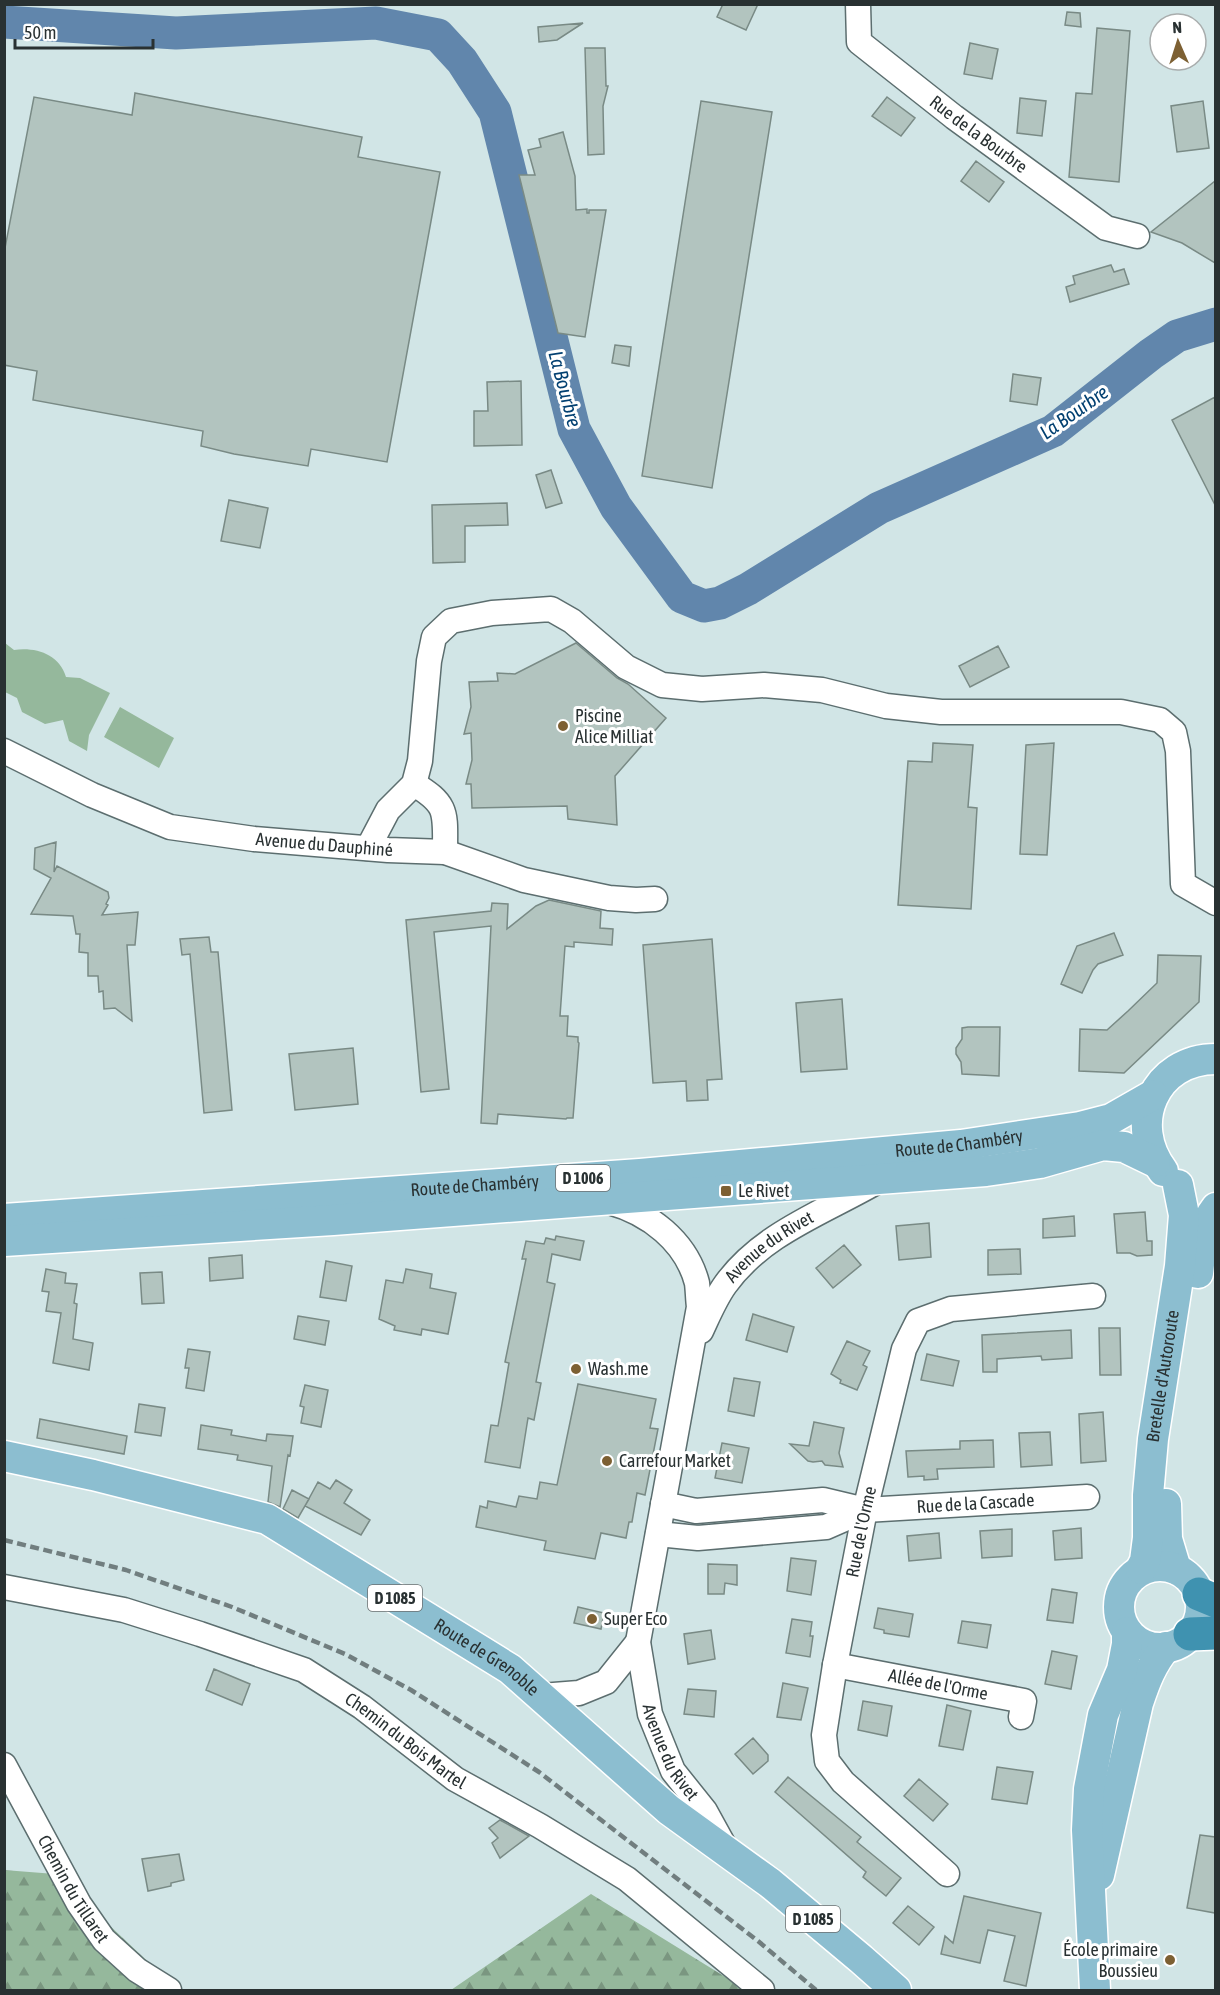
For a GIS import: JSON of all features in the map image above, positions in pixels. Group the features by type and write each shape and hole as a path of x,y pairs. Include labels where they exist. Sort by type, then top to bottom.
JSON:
{"main road":[{"path":"1211,1054 1182,1066 1165,1078 1153,1095 1147,1111 1146,1129 1148,1146 1155,1162 1165,1175 1178,1185 1193,1192 1215,1195"},
{"name":"Route de Chambéry","path":"4,1219 640,1174 961,1145 1080,1127 1110,1119 1153,1095"},
{"name":"Route de Chambéry","path":"4,1241 333,1220 986,1171 1040,1163 1103,1145 1124,1147 1155,1162"},
{"name":"Bretelle d'Autoroute","path":"1141,1569 1145,1561 1148,1538 1148,1495 1153,1439 1180,1266 1184,1215 1178,1185"},
{"name":"Bretelle d'Autoroute","path":"1176,1569 1167,1539 1165,1494 1167,1464 1180,1396 1203,1235 1209,1216 1215,1208"},
{"name":"Route de Grenoble","path":"4,1456 93,1475 267,1519 510,1669 669,1810 770,1883 896,1990"},
{"path":"1091,1904 1138,1703 1146,1679 1158,1656 1191,1638 1207,1597 1190,1579 1176,1569 1159,1565 1141,1569 1130,1578 1122,1591 1118,1605 1120,1619 1127,1632 1138,1642 1152,1647 1191,1638"},
{"path":"1095,1990 1087,1830 1089,1789 1103,1715 1122,1670 1127,1632"}],"street":[{"name":"Rue de la Bourbre","path":"858,4 859,42 954,117 1106,228 1137,236"},
{"path":"368,848 388,810 414,784 420,761 428,671 434,637 451,621 492,612 551,609 572,621 626,667 662,685 702,689 764,685 822,690 886,706 941,712 1121,712 1160,720 1174,732 1178,751 1183,884 1215,903"},
{"name":"Avenue du Dauphiné","path":"4,751 92,795 170,827 254,839 445,852 524,880 609,898 655,899"},
{"path":"414,784 433,795 442,808 445,822 445,852"},
{"name":"Avenue du Rivet","path":"691,1352 725,1285 749,1259 789,1229 883,1178"},
{"name":"Avenue du Rivet","path":"603,1200 629,1207 653,1222 676,1242 689,1263 697,1284 699,1307 638,1642 650,1714 673,1771 705,1811 727,1852"},
{"name":"Rue de l'Orme","path":"947,1874 843,1782 827,1761 824,1736 835,1665 866,1510 904,1349 918,1321 951,1309 1093,1296"},
{"name":"Rue de la Cascade","path":"663,1504 696,1511 823,1500 866,1510 1087,1497"},
{"name":"Rue de la Cascade","path":"658,1534 698,1538 826,1527 866,1510"},
{"name":"Chemin du Bois Martel","path":"4,1587 124,1610 304,1670 362,1707 455,1779 540,1826 627,1879 762,1990"},
{"name":"Avenue du Rivet","path":"541,1696 579,1693 606,1682 638,1642"},
{"name":"Allée de l'Orme","path":"835,1665 1024,1701 1022,1717"},
{"name":"Chemin du Tillaret","path":"4,1765 79,1904 104,1940 136,1970 169,1990"}],"green space":[{"path":"5,643 14,650 38,651 46,654 58,663 66,677 80,678 110,693 89,735 87,751 69,741 63,720 45,724 22,712 17,698 5,692"},
{"path":"120,707 174,738 159,768 104,737"},
{"path":"4,1870 55,1874 178,1990 5,1990"},
{"path":"591,1894 727,1978 741,1990 451,1990"}],"building":[{"path":"723,4 758,4 746,30 717,17"},
{"path":"1067,12 1080,13 1081,27 1065,25"},
{"path":"583,23 557,40 539,42 538,27"},
{"path":"1097,28 1130,31 1119,182 1069,177 1076,93 1092,94"},
{"path":"970,43 998,49 992,79 964,74"},
{"path":"585,48 605,48 606,86 608,86 603,106 604,154 588,155"},
{"path":"135,93 362,137 358,157 440,172 387,462 311,449 308,466 234,454 201,446 203,431 33,400 37,371 4,365 4,253 34,97 132,115"},
{"path":"887,97 915,118 901,136 872,116"},
{"path":"1020,98 1046,101 1042,136 1017,133"},
{"path":"701,101 772,112 712,488 642,476"},
{"path":"1203,101 1209,148 1177,152 1171,106"},
{"path":"563,132 575,176 576,210 587,209 589,213 589,210 606,210 585,337 558,333 519,175 535,175 528,150 541,147 539,139"},
{"path":"976,161 1004,182 989,202 961,181"},
{"path":"1215,181 1215,263 1182,243 1151,232"},
{"path":"1111,265 1114,272 1124,269 1129,284 1070,302 1066,287 1075,284 1073,276"},
{"path":"615,345 631,347 629,366 612,363"},
{"path":"1013,374 1041,378 1037,405 1010,401"},
{"path":"521,381 522,445 474,446 474,411 488,411 487,382"},
{"path":"1215,397 1215,505 1172,420"},
{"path":"551,470 562,503 546,508 536,475"},
{"path":"229,500 268,508 260,548 221,541"},
{"path":"507,503 508,525 465,526 465,562 433,563 432,505"},
{"name":"Piscine Alice Milliat","path":"576,643 666,718 615,776 617,825 568,819 567,806 472,808 471,784 466,784 472,760 471,733 464,734 471,707 469,682 498,681 497,673 515,674"},
{"path":"998,646 1009,667 970,687 959,666"},
{"path":"933,743 973,745 968,807 977,808 971,909 898,905 908,761 932,762"},
{"path":"1054,743 1047,855 1020,854 1026,745"},
{"path":"56,842 54,872 57,866 108,892 109,898 106,904 108,905 102,915 138,912 135,945 127,945 132,1021 115,1008 104,1009 103,991 99,992 98,976 88,976 88,953 79,952 80,934 76,934 73,916 31,914 51,878 34,869 35,848"},
{"path":"549,900 601,911 600,928 613,929 612,945 574,942 574,947 565,946 560,1016 568,1016 567,1036 578,1037 579,1043 573,1118 498,1114 497,1124 481,1123 491,926 434,932 449,1089 421,1092 406,920 491,911 492,903 508,904 507,929 536,906"},
{"path":"1114,933 1123,955 1098,964 1082,993 1061,984 1077,946"},
{"path":"209,937 211,952 218,952 232,1110 204,1113 190,954 182,955 180,939"},
{"path":"712,939 722,1079 707,1080 708,1100 687,1101 686,1081 653,1083 643,945"},
{"path":"1158,955 1201,956 1199,1002 1124,1073 1079,1071 1080,1029 1107,1030 1128,1011 1157,983"},
{"path":"842,999 847,1069 801,1072 796,1003"},
{"path":"1000,1027 999,1076 962,1074 956,1048 962,1039 962,1028"},
{"path":"353,1048 358,1104 295,1110 289,1054"},
{"path":"1145,1212 1147,1241 1152,1241 1152,1255 1137,1256 1130,1253 1117,1253 1114,1214"},
{"path":"1074,1216 1075,1236 1043,1238 1043,1219"},
{"path":"929,1223 931,1257 899,1260 896,1226"},
{"path":"556,1236 584,1241 580,1260 552,1254 547,1282 555,1284 536,1382 541,1383 534,1420 528,1418 520,1468 485,1462 491,1425 498,1426 509,1363 505,1362 526,1259 522,1259 526,1241 544,1244 546,1238 555,1240"},
{"path":"844,1245 861,1265 833,1288 816,1268"},
{"path":"1020,1249 1021,1274 988,1275 988,1250"},
{"path":"242,1255 243,1278 210,1281 209,1258"},
{"path":"326,1261 352,1266 346,1301 320,1297"},
{"path":"46,1269 66,1273 65,1283 77,1284 73,1339 93,1343 89,1370 53,1363 61,1313 46,1311 49,1292 42,1291"},
{"path":"406,1269 432,1274 430,1288 456,1293 448,1334 422,1329 421,1335 394,1330 395,1326 379,1319 386,1280 403,1283"},
{"path":"162,1272 164,1303 142,1304 140,1273"},
{"path":"753,1314 794,1327 787,1352 746,1340"},
{"path":"298,1316 329,1321 325,1345 294,1339"},
{"path":"1099,1328 1120,1328 1121,1375 1100,1375"},
{"path":"1071,1330 1072,1358 1042,1360 1041,1356 997,1359 997,1372 983,1372 982,1335"},
{"path":"847,1341 870,1351 863,1365 867,1367 857,1390 840,1383 841,1380 831,1374"},
{"path":"188,1349 210,1352 204,1391 186,1388 189,1368 185,1368"},
{"path":"927,1354 959,1361 953,1386 921,1380"},
{"path":"734,1378 760,1382 754,1416 728,1411"},
{"name":"Carrefour Market","path":"578,1384 656,1399 650,1428 658,1429 645,1495 637,1493 632,1522 629,1522 626,1538 601,1533 595,1559 544,1550 546,1541 476,1527 480,1506 487,1508 488,1501 516,1507 519,1496 537,1499 540,1482 557,1485"},
{"path":"305,1385 328,1390 321,1427 301,1423 304,1407 300,1406"},
{"path":"139,1404 165,1408 161,1436 135,1432"},
{"path":"1103,1412 1106,1461 1081,1463 1079,1414"},
{"path":"40,1419 127,1436 124,1454 37,1438"},
{"path":"814,1422 844,1428 839,1453 843,1467 825,1465 822,1461 808,1461 790,1444 809,1446"},
{"path":"201,1425 232,1430 231,1435 266,1441 267,1434 293,1436 280,1507 268,1502 272,1466 237,1460 238,1455 198,1449"},
{"path":"1050,1432 1052,1465 1021,1467 1019,1433"},
{"path":"993,1440 994,1467 937,1469 938,1479 924,1480 924,1476 908,1477 906,1451 960,1449 960,1441"},
{"path":"722,1443 749,1448 742,1483 715,1478"},
{"path":"336,1480 352,1490 344,1503 370,1520 361,1535 305,1506 318,1482 330,1489"},
{"path":"292,1490 309,1499 298,1518 283,1509"},
{"path":"1081,1528 1082,1558 1055,1560 1053,1531"},
{"path":"1012,1529 1012,1556 982,1558 980,1531"},
{"path":"939,1533 941,1558 909,1561 907,1536"},
{"path":"791,1558 816,1561 811,1595 787,1591"},
{"path":"708,1564 737,1565 737,1585 725,1583 724,1594 708,1594"},
{"path":"1052,1589 1077,1593 1073,1623 1047,1620"},
{"path":"578,1607 604,1613 601,1629 574,1623"},
{"path":"878,1608 913,1614 909,1637 884,1633 884,1630 874,1628"},
{"path":"792,1619 812,1622 810,1657 786,1653"},
{"path":"962,1621 991,1625 987,1648 958,1643"},
{"path":"711,1630 715,1659 688,1664 684,1634"},
{"path":"1052,1651 1077,1656 1071,1689 1045,1684"},
{"path":"214,1669 250,1684 242,1705 206,1690"},
{"path":"783,1683 808,1688 801,1720 777,1717"},
{"path":"688,1689 716,1691 714,1717 684,1714"},
{"path":"863,1701 892,1706 887,1736 858,1730"},
{"path":"947,1705 971,1711 963,1750 939,1746"},
{"path":"753,1738 768,1755 768,1761 753,1774 735,1754"},
{"path":"997,1767 1033,1772 1027,1804 992,1799"},
{"path":"788,1777 861,1837 857,1842 901,1878 886,1896 863,1877 866,1872 775,1792"},
{"path":"919,1779 948,1804 933,1821 904,1796"},
{"path":"500,1820 529,1836 500,1858 492,1843 498,1838 489,1828"},
{"path":"1200,1835 1215,1837 1215,1913 1187,1908"},
{"path":"179,1854 184,1880 171,1883 171,1886 148,1891 142,1859"},
{"path":"964,1896 1041,1913 1026,1986 1004,1981 1015,1936 988,1930 980,1963 941,1954 945,1936 953,1943"},
{"path":"908,1906 934,1927 919,1945 893,1923"}],"waterway":[{"name":"La Bourbre","path":"4,22 176,33 376,23 438,35 462,61 495,112 574,429 616,507 682,597 704,606 720,603 748,589 879,508 1053,431 1177,336 1216,324"}],"railway":[{"path":"4,1540 126,1570 232,1607 345,1654 411,1690 539,1772 758,1941 816,1990"}],"place":[{"name":"Piscine Alice Milliat","path":"563,726"},
{"name":"Le Rivet","path":"726,1191"},
{"name":"Wash.me","path":"576,1369"},
{"name":"Carrefour Market","path":"607,1461"},
{"name":"Super Eco","path":"592,1619"},
{"name":"École primaire Boussieu","path":"1170,1960"}]}
